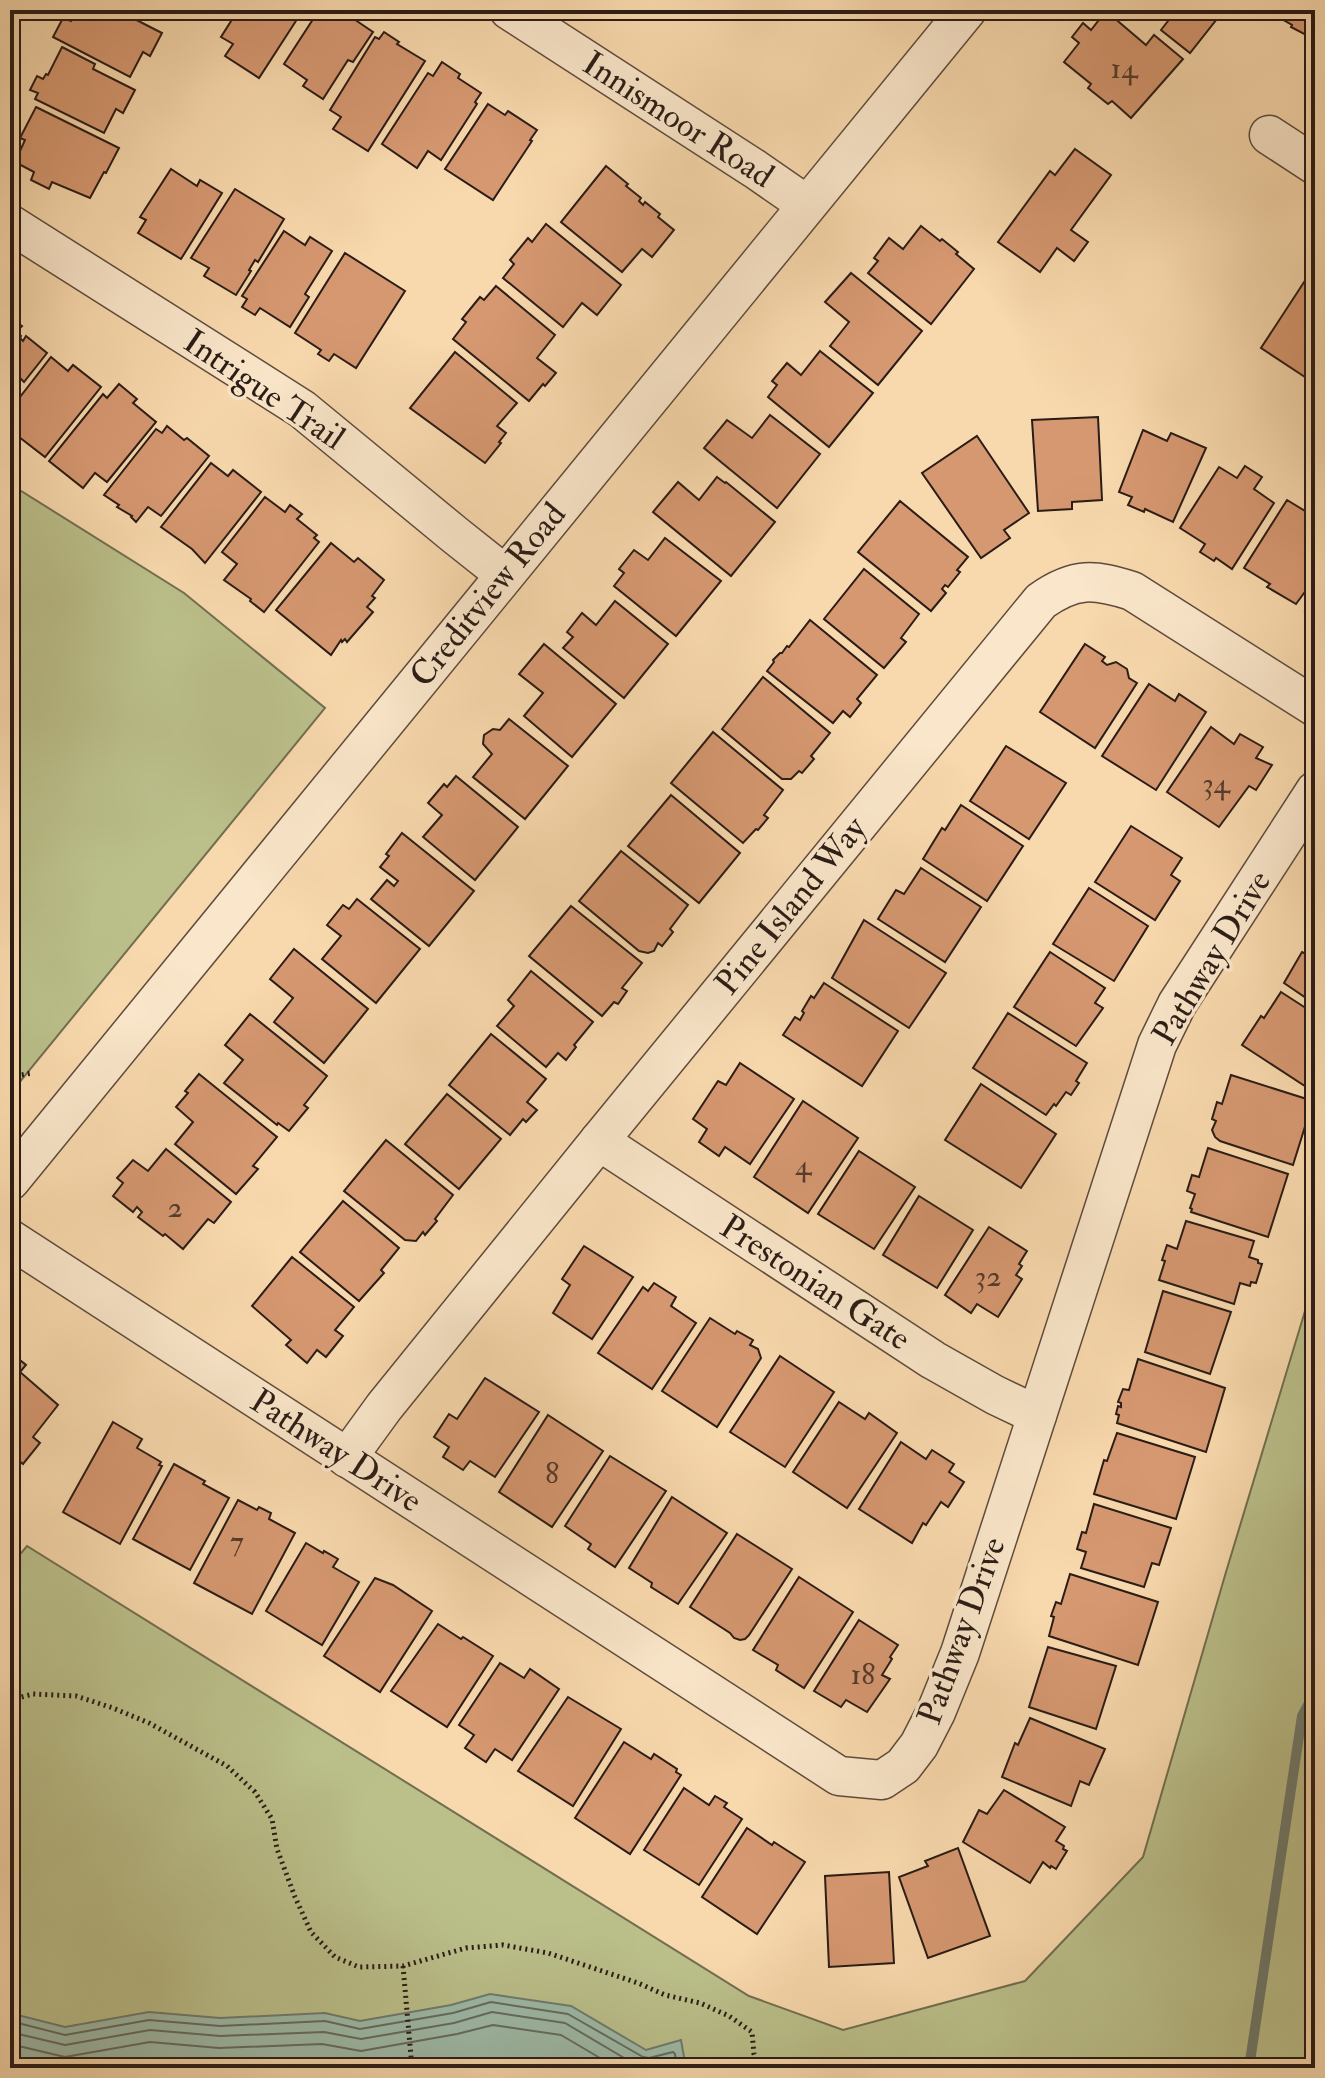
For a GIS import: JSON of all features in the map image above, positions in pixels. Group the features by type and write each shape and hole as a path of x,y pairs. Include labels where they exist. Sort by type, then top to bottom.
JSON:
{"street":[{"name":"Innismoor Road","path":"509,10 807,205"},
{"name":"Creditview Road","path":"10,1181 967,10"},
{"path":"1269,135 1315,165"},
{"name":"Intrigue Trail","path":"10,224 302,409 504,574"},
{"name":"Pine Island Way","path":"347,1458 384,1407 599,1141 1036,607 1055,591 1082,581 1132,591 1315,707"},
{"name":"Pathway Drive","path":"10,1239 839,1776 882,1780 903,1766 919,1745 960,1653 1157,1045 1177,1004 1315,791"},
{"name":"Prestonian Gate","path":"599,1141 933,1360 1037,1415"}],"path":[{"path":"10,1077 32,1073"},
{"path":"10,1700 33,1694 76,1696 149,1723 227,1766 255,1792 272,1819 277,1849 295,1897 311,1932 335,1957 359,1967 403,1966 466,1948 503,1945 548,1953 665,1995 700,2003 729,2016 752,2032 759,2068"},
{"path":"403,1966 412,2068"}],"green space":[{"path":"10,484 184,593 325,708 10,1094"},
{"path":"1315,1278 1315,2068 10,2068 10,1566 27,1546 749,1996 843,2030 1025,1981 1143,1857"}],"water":[{"path":"490,1994 571,2006 646,2050 681,2040 686,2068 10,2068 10,2013 65,2027 149,2012 220,2018 325,2013 360,2021 451,2005"}],"building":[{"path":"78,10 117,10 162,33 150,56 143,52 130,77 53,37 63,18 71,21"},
{"path":"238,10 303,10 259,78 225,56 233,44 221,37"},
{"path":"319,10 347,10 348,15 373,32 353,62 348,60 323,99 303,86 307,80 284,64"},
{"path":"1154,10 1224,10 1190,53 1161,30 1168,21"},
{"path":"1275,10 1315,10 1315,35 1310,32 1308,36 1291,27 1273,14"},
{"path":"1106,11 1146,45 1154,35 1183,59 1131,118 1112,101 1108,104 1088,88 1091,84 1064,62 1079,43 1072,37 1083,23 1091,30"},
{"path":"384,32 425,61 368,151 333,129 341,117 330,110 375,37 379,39"},
{"path":"62,47 95,64 93,69 135,90 123,113 116,109 104,133 35,99 38,93 30,90 37,76 43,79 48,75"},
{"path":"442,62 460,74 458,78 481,93 441,160 428,151 417,168 382,144 428,73 433,76"},
{"path":"488,104 505,115 508,111 537,130 493,200 445,169"},
{"path":"36,107 119,148 90,198 52,182 49,189 31,180 34,172 15,162 25,140 20,138"},
{"path":"1075,149 1111,175 1071,230 1088,242 1074,261 1057,248 1040,272 998,242 1050,171 1055,175"},
{"path":"606,166 628,184 626,186 641,198 639,201 643,205 645,202 660,214 658,217 674,230 652,257 642,249 622,272 561,222"},
{"path":"171,169 197,186 200,180 222,193 181,259 138,233 146,220 140,217"},
{"path":"235,189 284,219 258,262 255,260 236,295 204,276 209,268 191,258"},
{"path":"546,224 621,285 597,315 582,303 563,327 503,278 514,264 510,260 528,238 532,242"},
{"path":"921,226 940,241 942,239 974,269 931,324 868,273 878,261 874,258 889,238 903,249"},
{"path":"284,231 305,245 310,237 332,251 305,294 309,297 290,327 260,308 255,315 242,307 247,299 242,296"},
{"path":"345,253 405,291 356,368 334,354 329,361 318,354 321,350 295,333"},
{"path":"851,273 922,331 878,385 830,346 849,322 825,302"},
{"path":"1310,273 1315,277 1314,383 1261,348"},
{"path":"496,286 555,335 537,358 556,373 529,401 453,339 466,322 462,319 480,297 484,300"},
{"path":"10,317 22,326 16,332 23,341 26,336 47,353 24,382 21,379 10,393"},
{"path":"820,351 873,393 829,447 768,397 777,385 772,381 787,363 801,375"},
{"path":"455,352 517,403 497,426 506,433 485,463 410,408"},
{"path":"51,357 68,371 73,365 101,387 45,457 10,430 10,410"},
{"path":"119,384 137,399 133,403 156,422 107,482 95,473 83,488 49,461 103,394 107,398"},
{"path":"770,415 820,454 777,508 704,448 727,420 752,438"},
{"path":"1098,417 1102,500 1072,502 1072,509 1038,511 1032,420"},
{"path":"167,426 209,456 161,516 148,507 136,522 104,495 156,429 162,433"},
{"path":"1143,430 1167,441 1171,433 1206,448 1173,522 1128,505 1132,497 1119,492"},
{"path":"977,436 1029,513 1004,530 1010,538 981,558 922,473"},
{"path":"211,463 228,476 233,470 261,492 205,563 192,549 161,527"},
{"path":"1245,466 1262,477 1254,489 1274,503 1232,569 1200,552 1205,544 1180,528 1219,467 1237,478"},
{"path":"717,477 775,522 731,576 653,512 678,482 699,500"},
{"path":"265,497 285,512 290,505 302,514 297,519 317,535 314,538 319,542 264,612 224,580 237,564 222,552"},
{"path":"1287,500 1315,517 1315,578 1296,604 1267,587 1270,584 1244,568"},
{"path":"900,501 968,557 948,587 945,585 942,589 946,593 931,611 858,552"},
{"path":"665,538 721,581 676,636 614,586 624,573 619,569 634,550 648,560"},
{"path":"331,543 354,562 358,558 384,580 367,607 373,612 347,642 341,640 331,655 276,610"},
{"path":"864,569 919,614 901,638 906,642 884,668 824,619"},
{"path":"1315,595 1315,617 1305,611"},
{"path":"615,601 668,644 624,698 563,648 573,637 567,632 582,613 596,625"},
{"path":"810,620 877,675 857,699 861,703 850,717 843,711 833,723 767,671 773,660 789,647"},
{"path":"544,644 616,704 572,757 524,716 543,693 519,674"},
{"path":"1085,644 1105,657 1102,661 1107,665 1116,662 1127,669 1129,678 1137,683 1095,748 1040,712"},
{"path":"763,677 830,733 811,756 814,759 802,773 799,771 791,779 782,779 722,729"},
{"path":"1149,684 1175,701 1179,694 1206,712 1156,790 1102,756"},
{"path":"509,719 568,766 525,819 473,777 492,754 483,744 484,735 493,729 500,730"},
{"path":"1211,727 1234,744 1240,734 1263,747 1256,758 1272,765 1256,790 1249,786 1219,827 1167,792"},
{"path":"713,732 783,790 764,815 768,818 743,843 671,783"},
{"path":"1006,746 1066,783 1029,839 970,801"},
{"path":"456,776 518,827 475,880 423,837 442,815 428,803 444,784 447,787"},
{"path":"671,795 740,853 699,903 628,846"},
{"path":"961,805 1023,846 987,901 923,859"},
{"path":"1131,826 1182,858 1171,875 1180,881 1155,920 1095,882"},
{"path":"402,833 474,891 429,946 371,899 387,880 394,886 398,881 380,867"},
{"path":"621,851 688,905 662,946 658,943 654,951 648,953 639,951 579,901"},
{"path":"921,868 981,907 945,962 878,919 896,890 904,894"},
{"path":"1089,888 1148,926 1114,981 1053,944"},
{"path":"357,899 420,949 376,1003 322,959 341,936 327,925 343,905 349,909"},
{"path":"571,906 642,963 622,988 627,991 618,1004 614,1002 602,1016 529,956"},
{"path":"864,920 946,973 909,1028 832,978"},
{"path":"1315,940 1315,1004 1284,983 1302,952 1306,954"},
{"path":"294,949 368,1009 324,1063 274,1022 293,998 270,979"},
{"path":"1050,952 1105,988 1095,1003 1103,1008 1076,1046 1014,1007"},
{"path":"531,971 593,1022 566,1060 558,1053 546,1067 497,1026 514,1006 508,1000"},
{"path":"824,983 898,1031 862,1086 783,1035 795,1017 800,1020 811,996 814,998"},
{"path":"1281,992 1315,1014 1314,1092 1242,1045"},
{"path":"1008,1013 1087,1063 1071,1095 1066,1092 1046,1115 973,1068"},
{"path":"250,1014 327,1076 304,1105 308,1108 289,1131 224,1083 243,1060 225,1045"},
{"path":"491,1034 546,1079 527,1102 537,1110 526,1122 523,1119 510,1135 449,1085"},
{"path":"740,1063 794,1099 750,1164 725,1147 719,1156 699,1142 707,1129 693,1119 718,1081 726,1085"},
{"path":"199,1074 277,1137 253,1166 258,1169 236,1194 175,1144 193,1122 176,1107"},
{"path":"1231,1075 1313,1101 1293,1165 1215,1137 1212,1130 1216,1121 1212,1119 1217,1102 1222,1104"},
{"path":"981,1084 1056,1134 1021,1188 945,1140"},
{"path":"447,1094 501,1139 459,1189 405,1144"},
{"path":"803,1101 858,1138 808,1213 754,1177"},
{"path":"386,1140 453,1195 435,1219 437,1221 416,1241 405,1240 344,1191"},
{"path":"1208,1148 1288,1174 1268,1237 1191,1212 1195,1194 1187,1191 1192,1175 1199,1177"},
{"path":"166,1149 231,1202 214,1223 208,1219 183,1249 138,1217 142,1212 137,1207 133,1212 113,1196 123,1183 117,1178 133,1160 148,1171"},
{"path":"859,1151 915,1187 874,1249 818,1214"},
{"path":"919,1196 973,1230 937,1288 883,1255"},
{"path":"343,1201 399,1248 381,1270 384,1273 359,1301 300,1252"},
{"path":"1186,1221 1254,1241 1249,1257 1262,1264 1256,1283 1251,1282 1250,1286 1240,1283 1234,1304 1159,1280 1167,1245 1177,1249"},
{"path":"989,1227 1027,1251 1016,1275 1022,1279 998,1317 977,1304 971,1313 945,1295"},
{"path":"584,1246 633,1277 592,1339 553,1313 570,1285 562,1279"},
{"path":"292,1257 354,1307 335,1330 343,1336 326,1357 317,1350 307,1363 286,1345 291,1340 252,1306"},
{"path":"654,1283 676,1297 671,1306 696,1323 652,1389 598,1353 643,1287 648,1291"},
{"path":"1163,1291 1231,1312 1210,1374 1145,1352"},
{"path":"710,1318 735,1334 737,1331 753,1340 750,1345 758,1349 761,1358 717,1427 662,1391"},
{"path":"10,1352 26,1365 20,1372 58,1405 33,1437 40,1443 23,1464 10,1453"},
{"path":"780,1356 834,1392 785,1467 730,1432"},
{"path":"1138,1359 1225,1388 1206,1452 1117,1423 1118,1406 1121,1407 1118,1402 1123,1389 1129,1390"},
{"path":"485,1378 539,1412 495,1477 470,1461 463,1470 443,1457 449,1447 434,1437 449,1414 457,1419"},
{"path":"839,1402 865,1419 869,1413 897,1433 847,1508 793,1472"},
{"path":"548,1415 603,1451 552,1527 499,1492"},
{"path":"113,1422 142,1439 137,1448 161,1462 159,1465 162,1466 120,1544 63,1512"},
{"path":"1117,1433 1195,1457 1176,1519 1094,1494 1104,1460 1107,1461"},
{"path":"901,1442 926,1459 932,1450 954,1464 949,1472 964,1482 948,1507 941,1502 926,1525 923,1523 912,1543 859,1509"},
{"path":"610,1456 666,1491 615,1567 588,1549 591,1544 565,1526"},
{"path":"174,1464 229,1498 190,1570 133,1539"},
{"path":"672,1497 727,1533 678,1604 629,1568"},
{"path":"238,1500 271,1513 269,1519 295,1533 252,1614 194,1583"},
{"path":"1094,1504 1171,1528 1159,1565 1152,1563 1144,1587 1081,1568 1086,1552 1077,1549 1082,1532 1086,1533"},
{"path":"737,1534 792,1569 749,1635 740,1640 690,1607"},
{"path":"306,1543 338,1559 333,1567 359,1582 322,1645 266,1611"},
{"path":"1070,1574 1158,1602 1138,1665 1049,1636 1054,1617 1051,1616 1056,1602 1061,1604"},
{"path":"799,1577 853,1612 804,1688 776,1670 778,1665 753,1650"},
{"path":"375,1578 393,1585 432,1611 380,1692 324,1656"},
{"path":"859,1620 898,1645 882,1675 890,1679 867,1712 846,1700 841,1707 814,1691"},
{"path":"438,1624 493,1656 447,1727 391,1691"},
{"path":"1048,1647 1116,1666 1096,1729 1029,1707"},
{"path":"500,1663 524,1678 530,1669 559,1689 512,1760 495,1749 486,1762 465,1748 474,1735 459,1725"},
{"path":"568,1697 621,1729 573,1806 518,1771"},
{"path":"1030,1718 1105,1749 1089,1785 1080,1781 1071,1806 1002,1777 1015,1743 1018,1745"},
{"path":"624,1742 651,1759 654,1754 681,1775 630,1854 575,1818"},
{"path":"684,1788 709,1805 715,1796 727,1803 724,1807 742,1819 699,1885 644,1850"},
{"path":"1004,1790 1065,1827 1056,1841 1067,1851 1056,1869 1043,1862 1030,1883 963,1842 979,1810 987,1814"},
{"path":"747,1828 805,1862 757,1934 702,1897"},
{"path":"958,1848 990,1936 928,1958 899,1877 928,1866 925,1861"},
{"path":"889,1872 894,1963 829,1967 825,1876"}],"waterway":[{"path":"1249,2068 1302,1716 1315,1692"}]}
